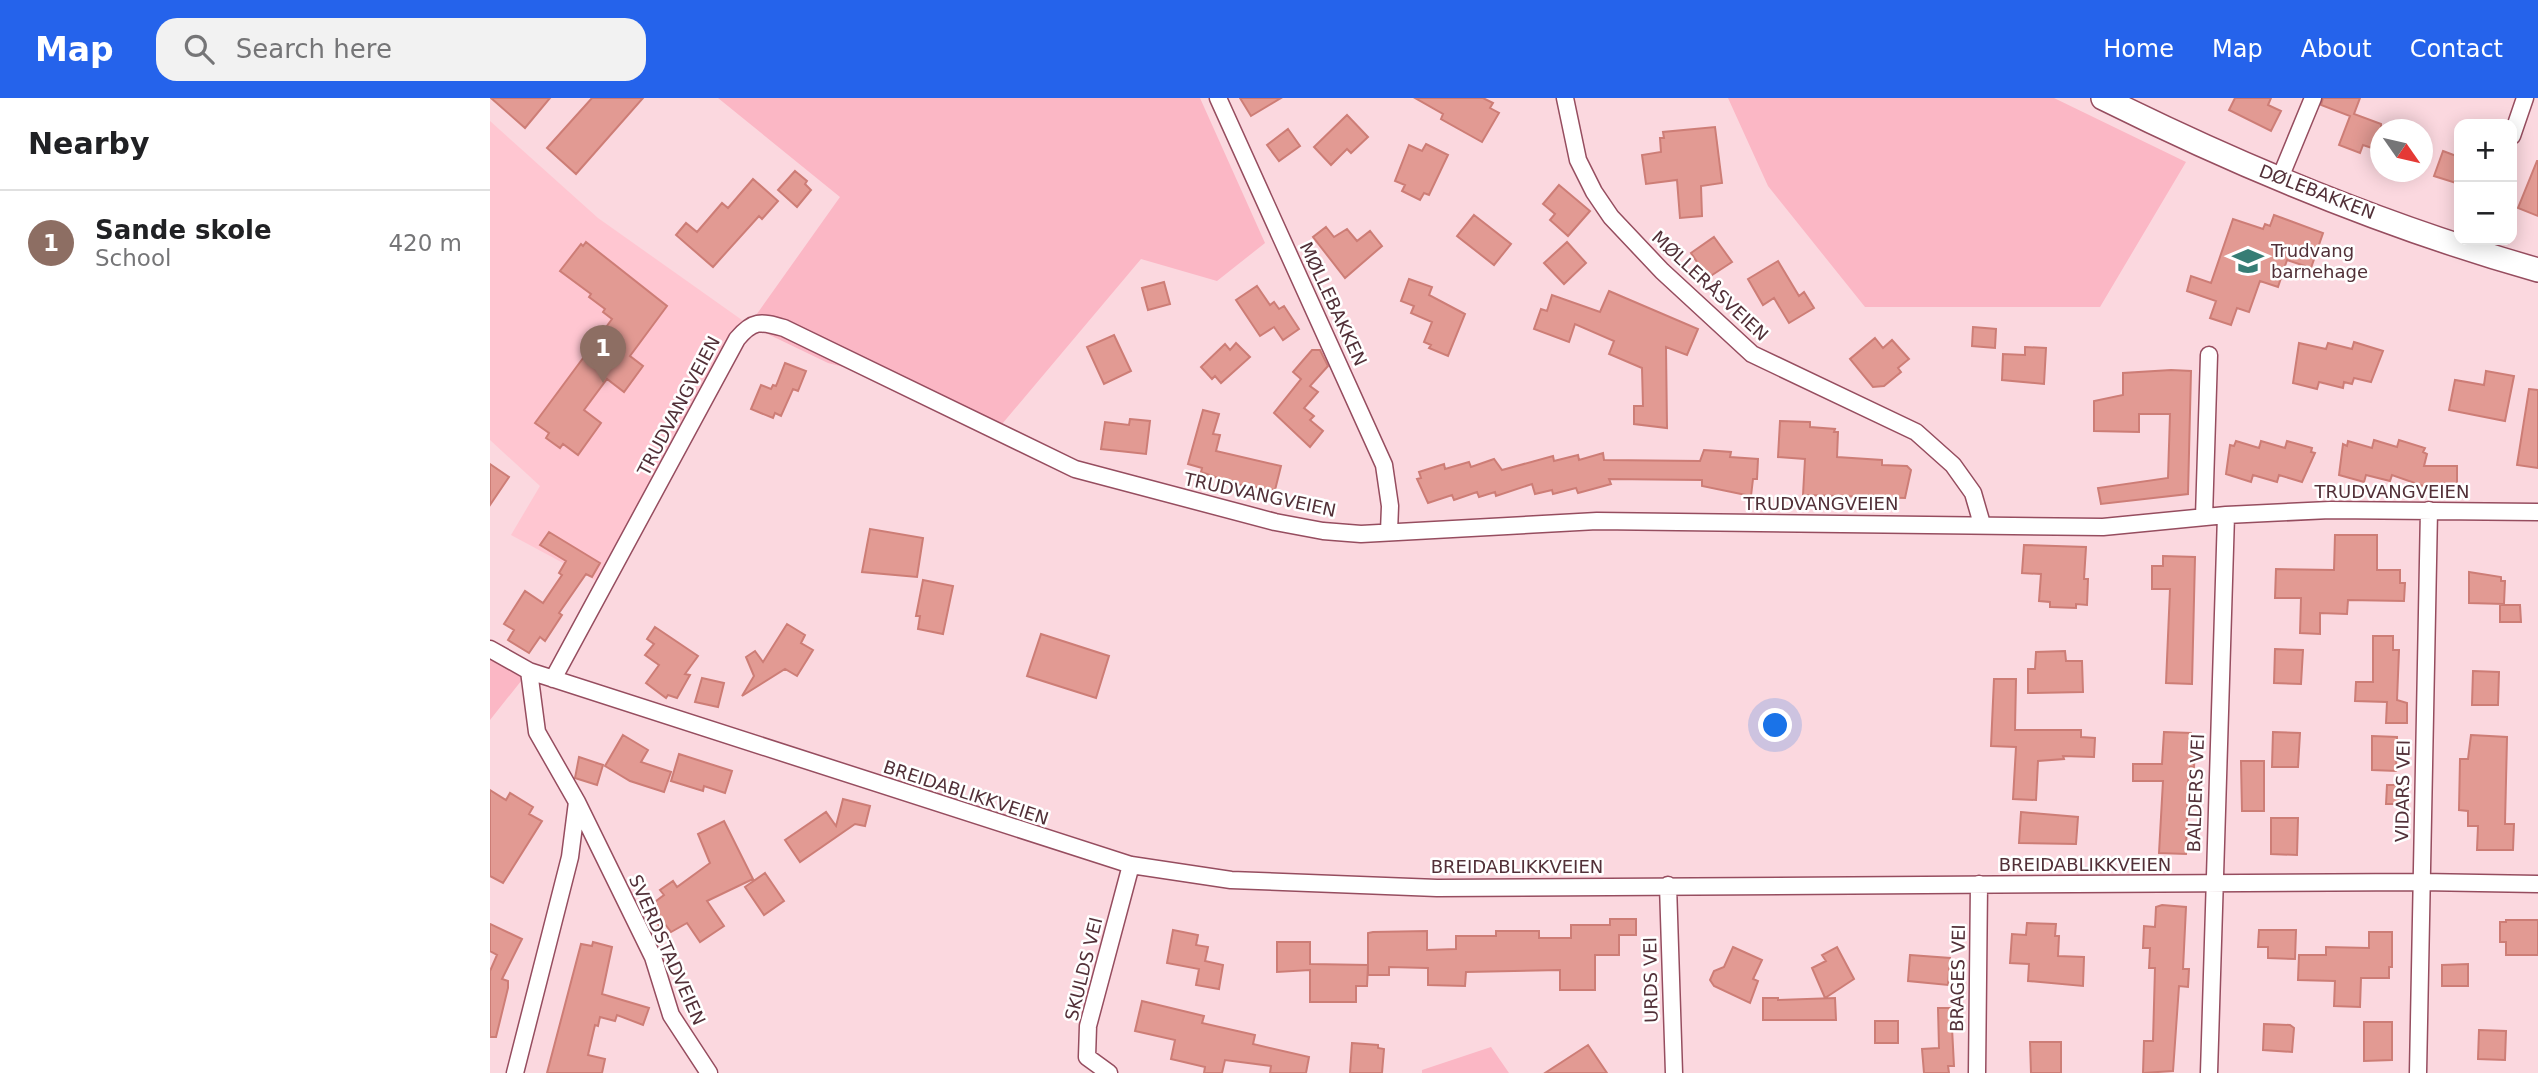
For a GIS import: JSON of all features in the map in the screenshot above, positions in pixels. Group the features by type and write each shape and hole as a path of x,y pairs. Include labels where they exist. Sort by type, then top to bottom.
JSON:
{"main road":[{"name":"DØLEBAKKEN","path":"2103,98 2191,141 2280,178 2454,238"},
{"name":"DØLEBAKKEN","path":"2475,245 2538,270"}],"street":[{"name":"MØLLEBAKKEN","path":"1217,98 1384,465 1390,506 1389,531"},
{"name":"MØLLERÅSVEIEN","path":"1565,98 1578,160 1594,192 1611,217 1662,271 1752,354 1916,432 1953,465 1973,493 1982,524"},
{"path":"2280,178 2314,98"},
{"path":"2517,121 2525,98"},
{"name":"TRUDVANGVEIEN","path":"553,679 737,339 749,325 765,323 784,328 900,381 1075,468 1110,480 1324,531 1389,531 1597,521 2103,527 2225,515 2330,510 2538,512"},
{"path":"2204,517 2209,355"},
{"name":"VIDARS VEI","path":"2418,1073 2429,510"},
{"name":"BALDERS VEI","path":"2209,1073 2212,885 2225,515"},
{"path":"490,649 529,671"},
{"name":"BREIDABLIKKVEIEN","path":"529,671 1131,865 1231,880 1437,888 2421,882 2538,884"},
{"name":"SVERDSTADVEIEN","path":"529,671 537,733 577,802 653,957 671,1015 709,1073"},
{"path":"516,1073 570,857 577,802"},
{"name":"SKULDS VEI","path":"1109,1073 1087,1057 1088,1026 1131,865"},
{"name":"BRAGES VEI","path":"1977,1073 1979,884"},
{"name":"URDS VEI","path":"1668,885 1674,1073"}],"shaded area":[{"path":"718,98 1200,98 1265,243 1217,281 1141,259 997,430 900,381 828,363 749,325 840,197"},
{"path":"1728,98 2054,98 2186,162 2100,307 1865,307 1768,186"},
{"path":"490,121 598,218 749,325 604,585 511,535 540,486 490,440"},
{"path":"490,647 529,671 490,720"},
{"path":"1491,1047 1509,1073 1422,1073 1422,1070"}],"building":[{"path":"491,98 550,98 525,128"},
{"path":"592,98 643,98 576,174 547,148"},
{"path":"1240,98 1281,98 1251,116"},
{"path":"1415,98 1483,98 1493,103 1490,108 1499,113 1482,142 1441,119 1443,114"},
{"path":"2235,98 2271,98 2268,105 2281,111 2271,131 2229,110"},
{"path":"2323,98 2360,98 2354,114 2370,120 2370,147 2363,145 2360,153 2339,145 2350,116 2321,105"},
{"path":"1347,115 1368,137 1351,153 1347,149 1331,165 1314,147"},
{"path":"1715,127 1722,183 1701,186 1702,216 1680,218 1677,180 1646,184 1642,155 1661,152 1660,138 1664,138 1663,132"},
{"path":"1288,129 1300,146 1279,161 1267,145"},
{"path":"1426,144 1448,155 1429,195 1424,193 1420,200 1402,191 1405,185 1395,181 1409,145 1422,151"},
{"path":"2443,151 2454,155 2454,182 2434,176"},
{"path":"2538,161 2538,216 2518,208"},
{"path":"795,171 807,181 805,184 811,190 797,207 778,190"},
{"path":"753,179 778,201 762,219 759,216 713,267 676,235 686,223 697,232 722,203 728,208"},
{"path":"1559,185 1590,211 1568,236 1550,220 1555,214 1543,204"},
{"path":"1474,215 1511,244 1494,265 1457,236"},
{"path":"2274,215 2323,233 2311,268 2287,260 2278,287 2260,281 2249,312 2237,308 2231,325 2210,318 2216,301 2187,291 2191,276 2211,283 2233,219 2263,229 2265,224 2270,226"},
{"path":"1326,227 1334,237 1347,229 1357,241 1370,231 1382,246 1345,278 1313,237"},
{"path":"1714,237 1732,262 1703,281 1694,268 1699,265 1691,253"},
{"path":"586,242 667,306 630,356 643,366 624,392 607,379 584,410 601,423 578,455 563,444 560,448 546,438 549,433 535,423 612,319 603,312 605,309 589,297 591,294 560,271 581,244 583,246"},
{"path":"1567,242 1586,263 1564,284 1544,263"},
{"path":"1778,261 1799,296 1804,292 1814,308 1789,323 1774,298 1763,305 1748,279"},
{"path":"1409,279 1432,287 1429,295 1465,314 1448,356 1429,348 1431,345 1424,342 1432,322 1411,313 1414,306 1401,301"},
{"path":"1164,282 1170,304 1148,310 1142,288"},
{"path":"1257,286 1270,305 1274,302 1279,309 1284,306 1299,329 1283,340 1274,327 1260,336 1236,300"},
{"path":"1609,291 1698,329 1687,355 1666,347 1667,428 1634,424 1634,406 1643,406 1642,368 1609,354 1614,341 1575,324 1569,342 1534,329 1541,309 1547,311 1552,295 1600,312"},
{"path":"1973,327 1996,329 1995,348 1972,346"},
{"path":"1114,335 1131,371 1104,384 1087,347"},
{"path":"1875,338 1883,348 1892,340 1909,359 1898,368 1901,372 1884,386 1873,387 1850,359"},
{"path":"2354,342 2383,351 2371,382 2354,378 2352,384 2344,382 2343,388 2319,382 2317,389 2293,383 2299,343 2326,349 2328,343 2352,349"},
{"path":"1236,343 1250,357 1221,383 1215,376 1212,379 1201,367 1225,344 1230,350"},
{"path":"2025,347 2046,348 2044,384 2002,380 2003,354 2025,355"},
{"path":"1312,350 1320,350 1328,366 1310,386 1318,392 1304,408 1314,416 1310,420 1323,431 1310,447 1274,413 1301,379 1293,372"},
{"path":"785,363 806,371 798,391 793,389 781,416 775,413 773,418 751,409 761,385 771,389 773,385 776,386"},
{"path":"2191,371 2188,494 2101,504 2098,488 2168,478 2170,414 2139,414 2139,432 2094,431 2094,401 2123,395 2123,373"},
{"path":"2486,371 2514,376 2505,421 2449,410 2455,380 2484,385"},
{"path":"2529,389 2538,390 2538,468 2517,465"},
{"path":"1203,410 1219,414 1213,434 1220,435 1216,451 1281,466 1275,490 1236,484 1201,472 1202,468 1188,464"},
{"path":"1130,419 1150,421 1146,454 1101,449 1105,422 1129,425"},
{"path":"1780,421 1810,422 1810,427 1835,429 1834,432 1838,432 1837,457 1882,460 1882,465 1907,466 1911,470 1905,498 1803,495 1805,459 1778,457"},
{"path":"2374,440 2397,447 2399,440 2425,448 2423,452 2427,454 2424,466 2457,466 2457,487 2426,487 2392,475 2390,481 2366,475 2364,482 2339,475 2343,444 2347,446 2348,441 2372,448"},
{"path":"2236,441 2259,448 2261,441 2285,448 2287,441 2312,448 2311,452 2315,453 2302,482 2279,475 2277,482 2253,475 2251,482 2226,474 2230,445 2234,446"},
{"path":"1704,450 1731,452 1730,457 1758,459 1757,479 1753,479 1751,496 1702,486 1702,480 1609,479 1611,484 1578,493 1576,488 1553,494 1552,490 1535,494 1532,484 1496,496 1495,492 1479,497 1477,492 1454,500 1452,495 1428,503 1417,479 1421,478 1419,472 1444,464 1445,469 1469,462 1471,467 1494,459 1502,470 1553,456 1554,461 1578,455 1579,460 1603,453 1604,460 1700,461"},
{"path":"490,464 509,477 490,505"},
{"path":"870,529 923,538 917,577 862,572"},
{"path":"549,532 600,563 592,577 586,574 559,613 562,615 545,641 540,637 529,653 508,640 514,630 504,624 525,591 543,603 562,575 559,573 566,561 540,545"},
{"path":"2335,535 2377,535 2377,570 2400,570 2400,583 2405,583 2404,601 2348,600 2347,614 2320,613 2320,634 2300,633 2301,598 2275,598 2276,569 2334,570"},
{"path":"2024,545 2086,547 2084,579 2088,579 2087,605 2076,604 2076,608 2050,607 2050,602 2039,601 2041,574 2022,573"},
{"path":"2163,556 2195,557 2192,684 2166,683 2170,589 2152,589 2152,566 2163,566"},
{"path":"2469,572 2501,577 2501,581 2505,581 2504,604 2469,603"},
{"path":"923,580 953,586 943,634 918,629 920,616 916,616"},
{"path":"2500,605 2520,605 2521,622 2500,622"},
{"path":"787,624 805,635 801,643 813,650 797,676 785,669 742,696 754,676 746,657 755,651 763,662"},
{"path":"655,627 698,656 685,674 690,675 677,698 668,695 666,698 646,683 659,665 645,655 654,644 647,639"},
{"path":"1041,634 1109,656 1096,698 1027,676"},
{"path":"2373,636 2393,636 2393,650 2399,650 2397,700 2407,703 2407,723 2386,723 2387,702 2355,701 2356,682 2373,682"},
{"path":"2275,649 2303,650 2301,684 2274,683"},
{"path":"2065,651 2066,661 2082,661 2083,692 2028,693 2028,669 2035,669 2036,652"},
{"path":"2473,671 2499,672 2498,705 2472,705"},
{"path":"702,678 724,683 718,707 695,702"},
{"path":"1994,679 2016,679 2015,730 2081,730 2081,737 2095,738 2094,757 2063,756 2064,759 2038,761 2036,800 2013,799 2016,747 1991,746"},
{"path":"2164,732 2191,733 2190,751 2195,751 2194,767 2190,767 2188,783 2186,854 2159,853 2163,781 2133,781 2133,764 2162,764"},
{"path":"2273,732 2300,733 2298,767 2272,767"},
{"path":"623,735 648,750 641,762 671,772 664,792 630,781 605,766"},
{"path":"2471,735 2507,737 2505,824 2514,824 2513,850 2477,850 2478,826 2468,826 2468,811 2459,810 2460,759 2468,759"},
{"path":"2372,736 2397,737 2396,771 2372,770"},
{"path":"679,754 732,771 725,793 704,786 703,791 671,781"},
{"path":"579,757 603,765 597,785 575,778"},
{"path":"2241,761 2264,761 2264,811 2242,811"},
{"path":"2387,785 2405,785 2405,804 2386,804"},
{"path":"490,790 506,800 510,793 533,807 529,814 542,821 503,883 490,876"},
{"path":"843,799 870,806 865,826 855,824 800,862 785,840 826,812 836,826"},
{"path":"2021,812 2078,817 2076,844 2019,843"},
{"path":"2271,818 2298,818 2297,855 2271,854"},
{"path":"724,821 753,879 707,901 724,926 700,942 687,923 671,932 665,924 660,927 649,913 655,909 652,904 664,895 660,890 673,881 677,887 710,863 698,834"},
{"path":"765,873 784,901 764,915 745,887"},
{"path":"2156,907 2186,907 2183,969 2189,969 2188,987 2179,986 2173,1071 2143,1073 2144,1041 2153,1041 2155,968 2149,968 2150,948 2143,948 2144,926 2155,927"},
{"path":"1610,919 1636,919 1636,935 1619,935 1619,955 1595,955 1595,990 1560,990 1560,970 1466,972 1465,986 1428,985 1428,968 1389,967 1389,975 1368,975 1368,933 1427,931 1427,950 1456,949 1456,936 1496,936 1496,931 1539,931 1539,938 1571,938 1571,925 1610,925"},
{"path":"2538,920 2538,955 2506,955 2506,942 2500,942 2500,922"},
{"path":"2027,923 2056,924 2055,936 2059,936 2058,956 2084,957 2083,986 2028,981 2029,964 2010,963 2012,934 2026,935"},
{"path":"490,924 522,939 502,979 508,981 508,988 496,1037 490,1037 490,971 497,955 490,951"},
{"path":"1173,930 1198,935 1196,945 1208,947 1205,961 1223,965 1219,989 1196,985 1199,969 1167,963"},
{"path":"2259,930 2296,930 2295,959 2268,958 2268,947 2258,947"},
{"path":"2369,932 2392,932 2392,967 2389,967 2389,978 2361,978 2360,1007 2334,1006 2335,981 2298,980 2299,955 2326,955 2326,947 2369,948"},
{"path":"593,942 612,947 602,994 649,1008 643,1025 617,1015 615,1021 600,1017 598,1026 595,1025 588,1055 605,1059 602,1073 547,1073 581,944 592,946"},
{"path":"1277,942 1310,942 1310,964 1368,965 1367,986 1356,986 1356,1002 1310,1002 1310,970 1277,972"},
{"path":"1733,947 1762,960 1753,979 1758,981 1750,1003 1714,986 1710,980 1714,971 1724,967"},
{"path":"1837,947 1854,979 1825,998 1812,968 1826,961 1822,955"},
{"path":"1910,955 1950,958 1948,985 1908,981"},
{"path":"2468,964 2468,986 2442,986 2442,965"},
{"path":"1763,998 1835,998 1836,1020 1763,1020"},
{"path":"1142,1001 1204,1016 1202,1023 1255,1035 1253,1044 1309,1057 1306,1073 1270,1073 1271,1066 1225,1060 1222,1073 1204,1073 1205,1067 1171,1059 1175,1040 1135,1031"},
{"path":"1938,1008 1960,1008 1961,1028 1952,1028 1954,1066 1948,1066 1949,1073 1924,1073 1922,1049 1939,1048"},
{"path":"1875,1021 1898,1021 1898,1043 1875,1043"},
{"path":"2364,1022 2392,1022 2392,1060 2364,1061"},
{"path":"2264,1024 2290,1025 2294,1028 2292,1052 2263,1050"},
{"path":"2479,1030 2506,1031 2505,1060 2478,1059"},
{"path":"2030,1042 2061,1042 2061,1073 2031,1073"},
{"path":"1352,1043 1378,1045 1378,1048 1384,1049 1382,1073 1350,1073"},
{"path":"1588,1045 1607,1073 1545,1073"}],"place":[{"name":"Trudvang barnehage","path":"2248,261"},
{"name":"Sande skole","path":"603,383"}]}
